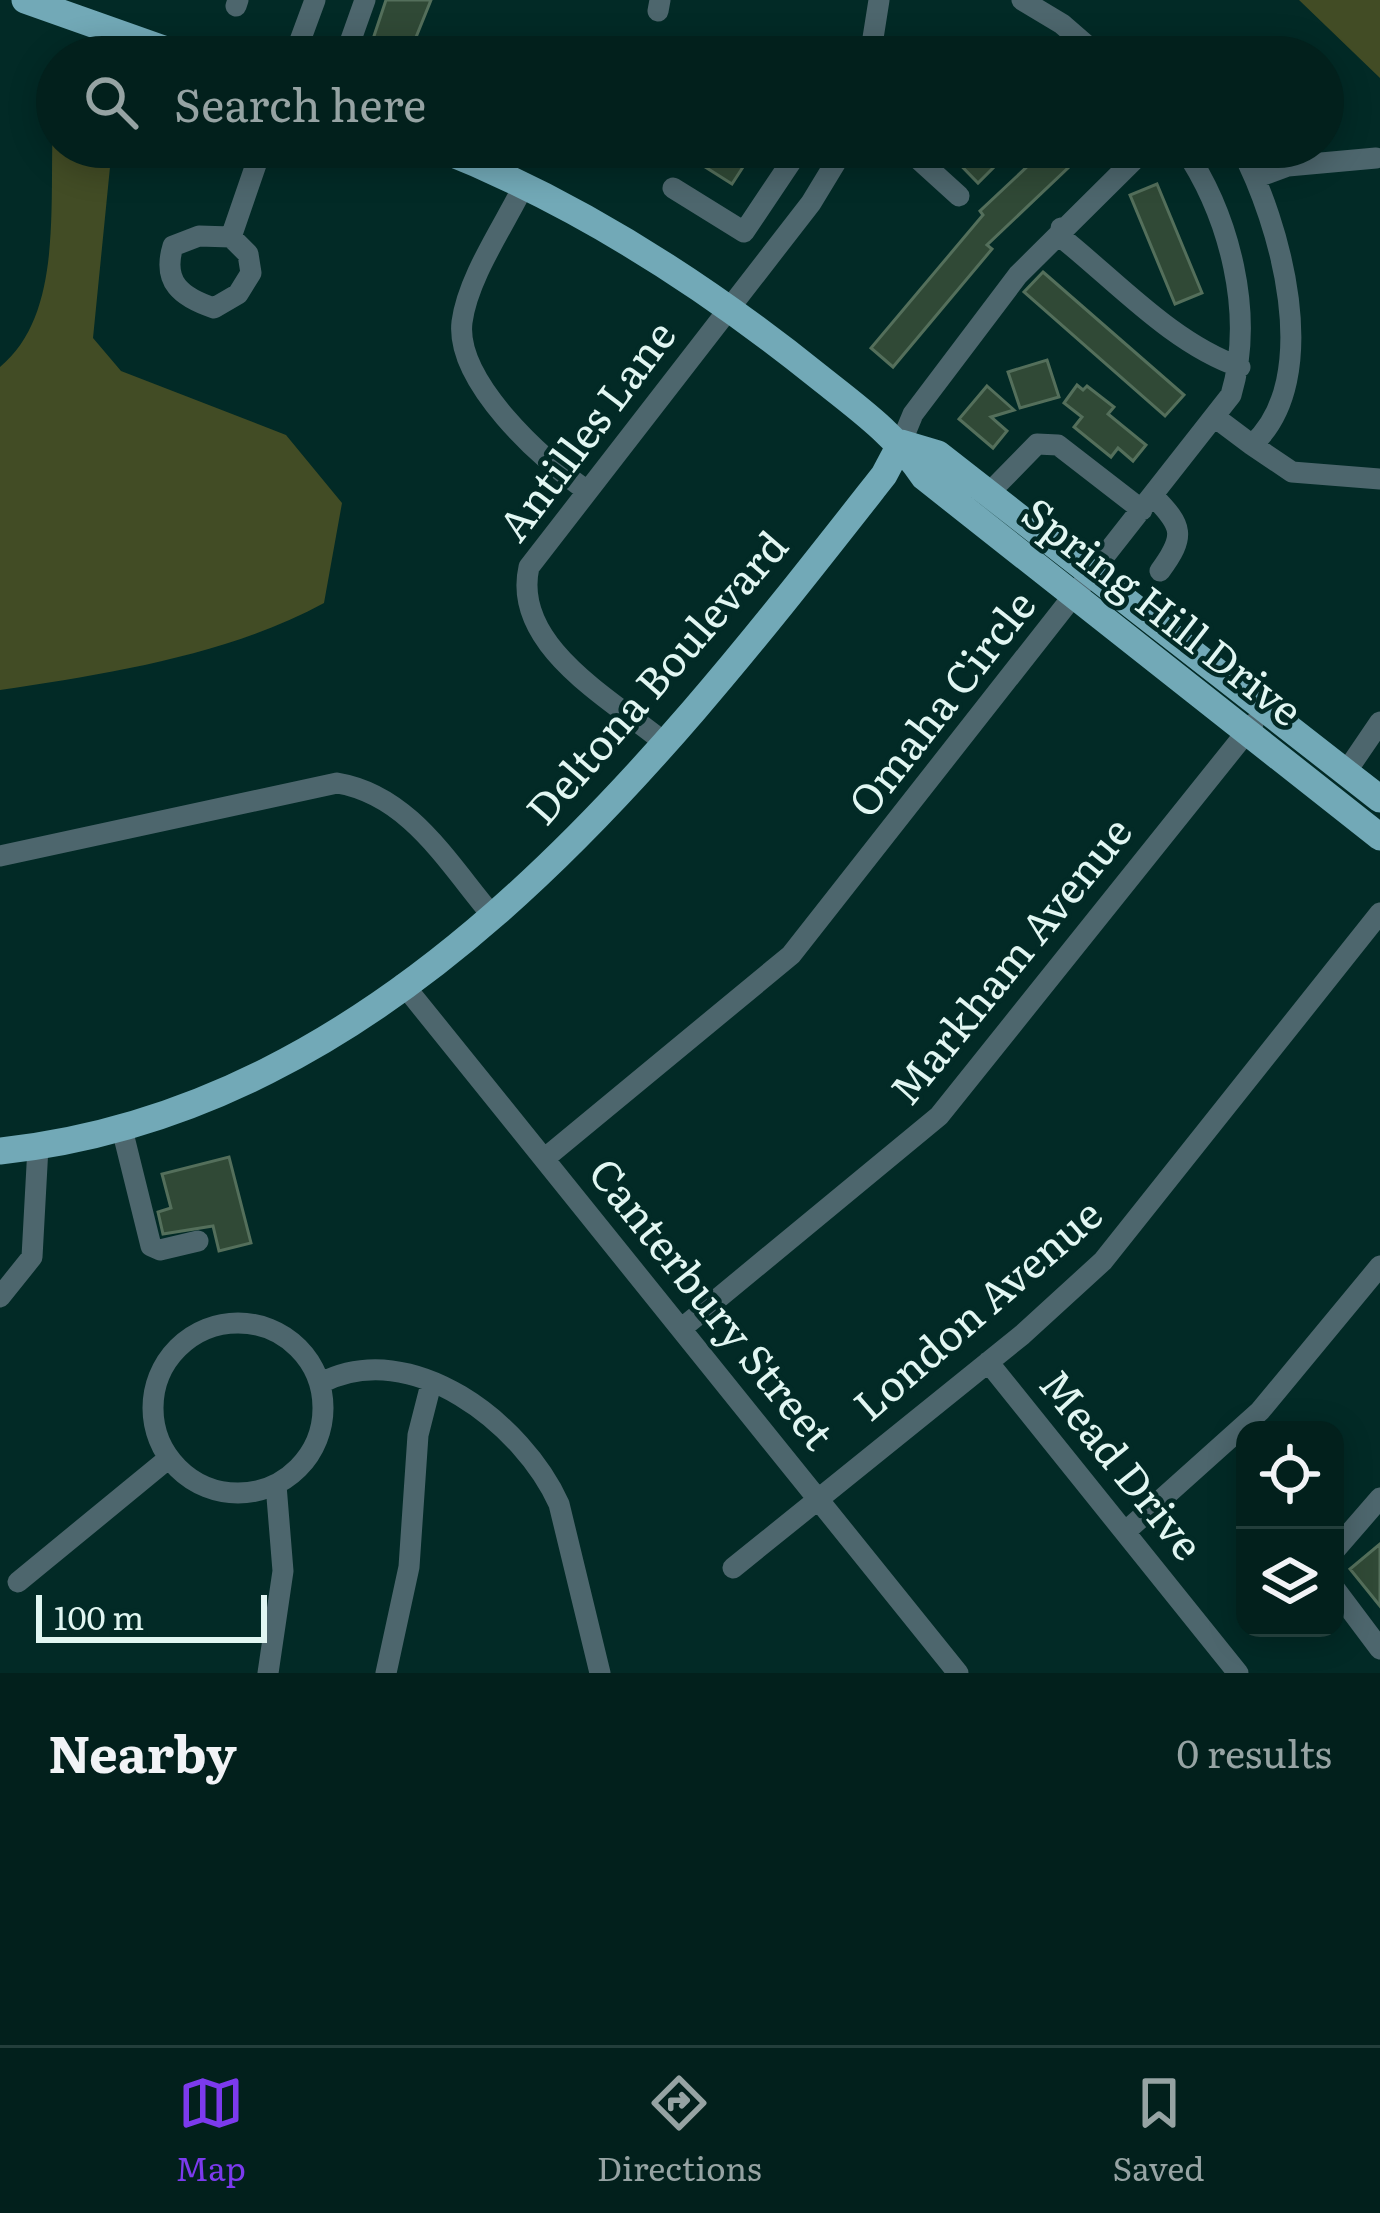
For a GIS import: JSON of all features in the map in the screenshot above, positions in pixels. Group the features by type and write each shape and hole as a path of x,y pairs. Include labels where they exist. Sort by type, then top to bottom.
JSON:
{"main road":[{"path":"25,0 127,36"},
{"name":"Spring Hill Drive","path":"485,168 602,226 729,307 901,443 924,477 1264,709 1380,799"},
{"name":"Spring Hill Drive","path":"901,443 938,454 988,494 1246,732 1380,838"},
{"name":"Deltona Boulevard","path":"0,1151 122,1130 264,1076 356,1021 569,845 666,744 870,493 901,443"}],"street":[{"path":"301,36 313,0"},
{"path":"352,36 365,0"},
{"path":"873,36 879,0"},
{"path":"1022,0 1076,36"},
{"path":"1344,161 1376,158"},
{"path":"231,237 255,168"},
{"path":"674,188 743,232 787,168"},
{"path":"823,168 831,174"},
{"name":"Antilles Lane","path":"666,744 547,645 528,614 529,567 834,168"},
{"path":"930,168 959,196"},
{"path":"901,443 913,414 1018,275 1124,168"},
{"name":"Omaha Circle","path":"544,1160 791,955 1216,418 1240,367 1240,319 1223,228 1196,168"},
{"path":"1250,168 1276,244 1291,359 1287,392 1266,432 1252,445"},
{"path":"1255,178 1282,168"},
{"path":"524,185 466,304 462,338 473,369 505,416 555,469 586,490"},
{"path":"1060,228 1062,238 1166,323 1212,357 1240,367"},
{"path":"1216,418 1292,472 1380,479"},
{"path":"988,494 1037,444 1058,445 1178,521 1181,532 1160,571"},
{"name":"Markham Avenue","path":"681,1329 939,1116 1264,709"},
{"path":"1346,772 1380,722"},
{"path":"0,856 338,783 380,795 408,814 490,914"},
{"name":"London Avenue","path":"733,1568 1056,1306 1142,1216 1380,914"},
{"name":"Canterbury Street","path":"403,984 958,1673"},
{"path":"122,1130 151,1246 160,1250 198,1240"},
{"path":"0,1298 32,1257 38,1147"},
{"path":"1125,1532 1261,1412 1380,1266"},
{"path":"232,1322 268,1327 296,1343 321,1382 324,1402 318,1438 297,1469 276,1485 224,1493 193,1481 169,1458 154,1421 156,1388 172,1355 197,1333 232,1322"},
{"name":"Mead Drive","path":"988,1362 1238,1673"},
{"path":"321,1382 373,1370 431,1384 488,1412 531,1453 548,1478 571,1544 601,1673"},
{"path":"386,1673 410,1567 418,1435 431,1384"},
{"path":"18,1582 169,1458"},
{"path":"268,1673 283,1571 276,1485"},
{"path":"1344,1540 1380,1498"},
{"path":"1344,1601 1380,1649"}],"green space":[{"path":"1299,0 1380,0 1380,78 1344,43 1344,36 1336,36"},
{"path":"52,168 110,168 93,338 121,371 286,435 342,503 324,603 208,649 0,690 0,367 23,341 38,309 51,234"}],"building":[{"path":"386,0 431,0 416,36 374,36"},
{"path":"707,168 742,168 732,184"},
{"path":"963,168 993,168 978,183"},
{"path":"1026,168 1068,168 987,245 992,249 893,367 871,348 983,215 980,211"},
{"path":"1157,184 1202,293 1175,304 1130,195"},
{"path":"1043,272 1184,395 1165,416 1024,292"},
{"path":"1047,360 1059,397 1020,408 1008,372"},
{"path":"1077,385 1083,390 1087,386 1114,407 1108,414 1146,445 1133,461 1118,448 1111,457 1074,427 1082,417 1064,403"},
{"path":"987,386 1014,410 991,417 1007,431 993,448 959,419"},
{"path":"229,1157 251,1243 219,1251 213,1226 163,1234 158,1212 171,1208 162,1174"},
{"path":"1380,1544 1380,1606 1350,1569"}]}
